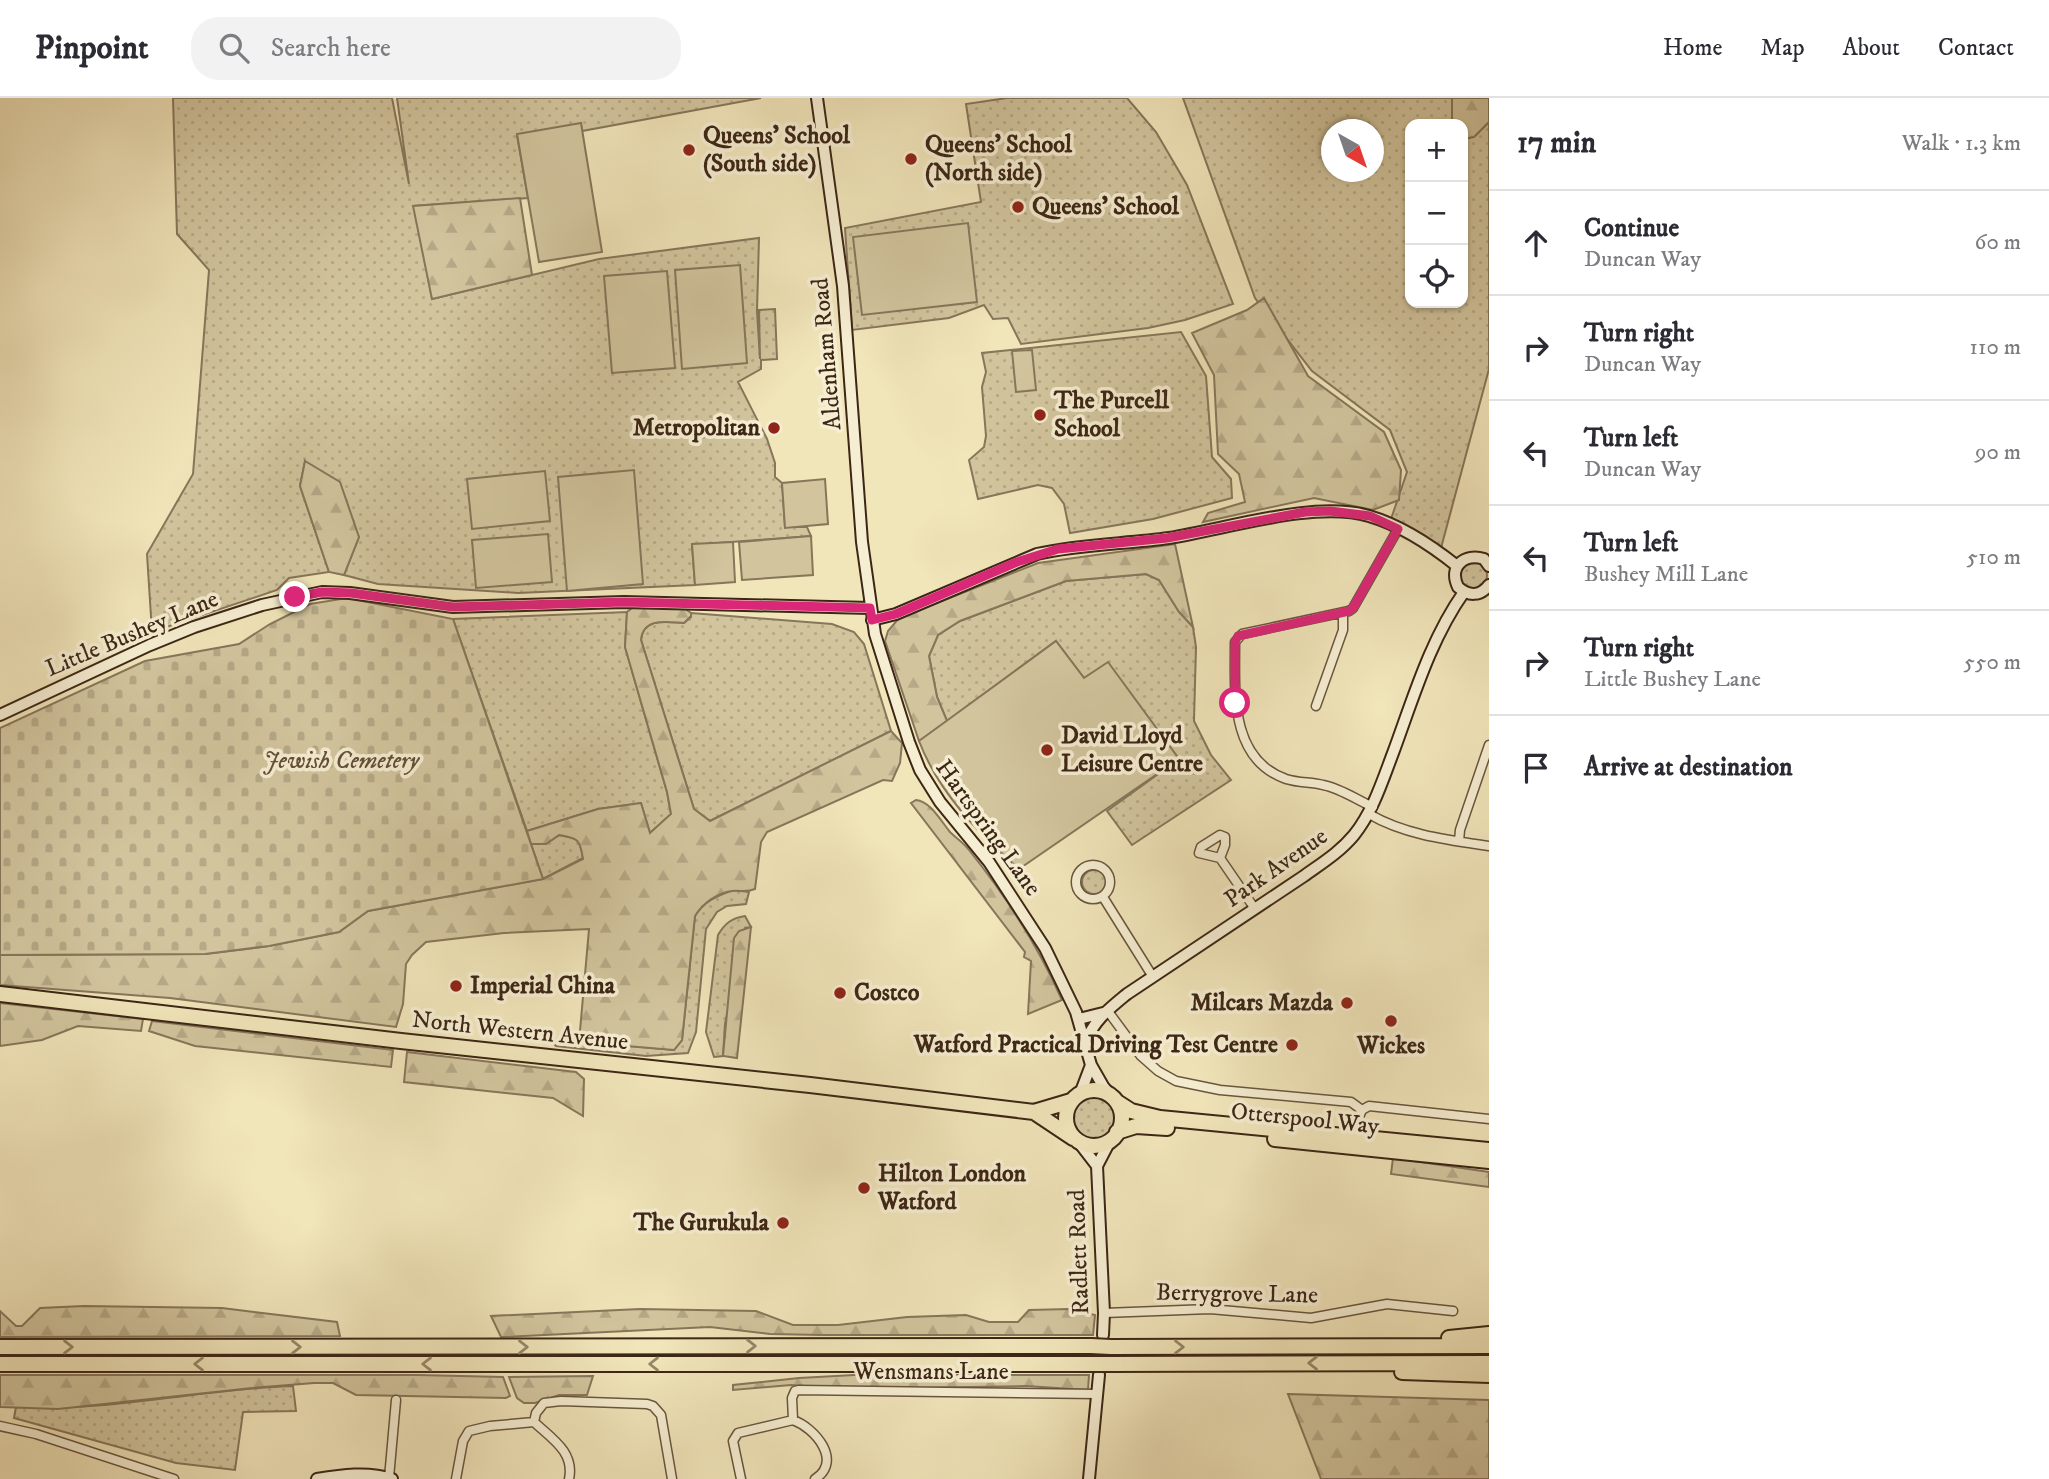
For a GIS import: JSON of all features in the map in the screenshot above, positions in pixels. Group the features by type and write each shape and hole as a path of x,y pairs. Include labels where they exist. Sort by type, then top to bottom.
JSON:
{"highway":[{"name":"North Western Avenue","path":"0,993 1034,1112 1076,1139"},
{"path":"1095,1090 1114,1099 1122,1117 1114,1136 1092,1146 1076,1139 1070,1133 1066,1119 1075,1097 1095,1090"},
{"name":"North Western Avenue","path":"1034,1112 1075,1097"},
{"name":"Otterspool Way","path":"1114,1099 1131,1111 1160,1118 1489,1148"},
{"name":"Otterspool Way","path":"1114,1136 1136,1126 1156,1126 1489,1161"},
{"path":"1341,1346 1489,1334"},
{"path":"0,1348 1091,1346 1107,1341 1489,1346"},
{"path":"1352,1363 1406,1372 1489,1376"},
{"path":"0,1364 1094,1369 1110,1364 1489,1363"}],"street":[{"name":"Aldenham Road","path":"817,98 844,286 862,542 870,608"},
{"path":"872,620 896,614 1017,562 1058,549 1167,538 1305,512 1330,511 1370,516 1425,543 1457,566"},
{"path":"1398,529 1353,608 1343,613 1238,636 1235,642 1237,718 1254,755 1274,773 1305,783 1323,784 1397,827 1489,846"},
{"path":"1487,558 1470,557 1457,566 1455,581 1464,592 1480,593 1489,585"},
{"name":"Little Bushey Lane","path":"0,715 194,627 262,605 322,592 351,593 453,607 624,602 870,608"},
{"name":"Park Avenue","path":"1079,1019 1105,1012 1333,856 1352,838 1371,810 1425,665 1451,610 1464,592"},
{"name":"Hartspring Lane","path":"870,608 905,730 920,770 940,802 989,862 1045,948 1079,1019 1091,1065 1102,1086 1114,1099"},
{"path":"1316,706 1343,630 1343,613"},
{"path":"1459,841 1464,817 1489,745"},
{"path":"1220,858 1255,909"},
{"path":"1085,867 1101,867 1110,876 1110,887 1102,897 1088,899 1076,887 1077,876 1085,867"},
{"path":"1102,897 1153,977"},
{"name":"Park Avenue","path":"1086,1042 1105,1012"},
{"name":"Otterspool Way","path":"1105,1012 1141,1056 1158,1071 1176,1081 1220,1090 1351,1102 1362,1110"},
{"path":"1075,1097 1091,1065"},
{"name":"Otterspool Way","path":"1356,1136 1358,1119 1362,1110 1369,1106 1489,1119"},
{"name":"Radlett Road","path":"1107,1341 1097,1166 1114,1136"},
{"name":"Radlett Road","path":"1076,1139 1097,1166"},
{"name":"Berrygrove Lane","path":"1104,1314 1210,1310 1311,1318 1387,1304 1453,1311"},
{"path":"1089,1479 1097,1394 1094,1369"},
{"name":"Wensmans Lane","path":"793,1420 792,1398 795,1391 799,1390 1097,1394"},
{"path":"317,1479 355,1474 391,1478 396,1400"},
{"path":"534,1422 536,1413 544,1403 561,1401 653,1406 661,1415 672,1479"},
{"path":"741,1479 733,1441 735,1436 740,1431 793,1420 814,1433 823,1447 825,1469 815,1479"},
{"path":"456,1479 463,1441 469,1432 490,1426 534,1422 564,1450 569,1462 569,1479"},
{"path":"0,1426 36,1434 174,1479"}],"green space":[{"path":"173,98 392,98 409,184 397,98 761,98 582,131 581,124 517,135 528,198 414,206 432,299 599,259 759,238 757,311 760,359 759,310 775,309 777,359 761,360 761,369 738,382 767,439 775,463 775,477 782,483 785,527 807,527 811,536 692,545 695,585 518,593 378,584 344,575 359,537 305,461 300,486 329,572 289,578 277,590 152,632 147,554 193,474 209,270 177,234"},
{"name":"Queens' School","path":"1007,98 1127,98 1156,132 1187,185 1233,304 1185,320 1148,328 1021,344 1008,318 993,319 984,305 949,318 852,330 845,228 981,202 966,104"},
{"path":"1183,98 1489,98 1489,369 1441,548 1422,534 1391,519 1407,472 1390,430 1312,371 1255,298"},
{"path":"1452,98 1489,98 1489,122 1474,137 1468,138 1468,119 1452,119"},
{"path":"581,123 602,252 539,262 517,134"},
{"path":"520,198 532,275 432,299 413,206"},
{"path":"968,223 977,302 862,315 853,237"},
{"path":"740,265 747,363 682,369 675,270"},
{"path":"667,271 675,368 612,373 604,276"},
{"path":"1264,298 1308,376 1384,432 1401,470 1399,500 1373,510 1314,498 1203,522 1208,513 1245,502 1239,474 1218,454 1214,375 1192,333 1247,310"},
{"path":"1181,332 1206,376 1212,457 1231,479 1232,498 1153,519 1070,533 1064,504 1052,488 1038,485 978,499 969,460 984,447 986,436 982,387 986,372 982,353"},
{"path":"1032,350 1036,390 1016,392 1012,351"},
{"path":"305,461 340,482 359,537 344,575 329,572 300,486"},
{"path":"634,470 643,584 567,591 558,477"},
{"path":"545,471 550,521 472,529 467,479"},
{"path":"825,479 828,524 785,528 782,483"},
{"path":"548,534 552,582 476,588 472,540"},
{"path":"811,536 813,575 742,580 739,542"},
{"path":"733,542 735,582 695,585 692,544"},
{"path":"1175,544 1193,627 1179,612 1159,580 1146,574 1066,581 960,621 938,635 929,656 937,697 947,721 919,741 885,641 888,631 899,618 1038,563"},
{"path":"1473,561 1483,565 1487,575 1483,585 1473,589 1463,585 1459,575 1463,565"},
{"path":"1146,574 1159,580 1179,612 1193,627 1196,647 1194,721 1211,755 1231,780 1132,845 1107,811 1179,759 1108,663 1084,678 1056,641 947,721 937,697 929,656 938,635 960,621 1066,581"},
{"name":"Jewish Cemetery","path":"347,598 453,619 543,879 368,911 339,932 269,946 205,954 0,955 0,728 145,661 239,644 270,624 310,604"},
{"path":"632,608 684,608 691,613 684,623 651,624 646,628 641,640 694,809 710,821 891,731 902,743 900,763 892,781 883,780 767,832 761,842 755,889 721,894 698,911 695,916 682,1040 674,1050 579,1042 589,929 504,933 426,942 406,964 403,1004 396,1027 170,998 0,985 0,955 205,954 269,946 339,932 368,911 543,879 583,859 581,847 574,839 559,835 546,844 531,844 527,831 598,809 641,803 650,833 671,814 625,647 627,612"},
{"path":"627,612 625,647 671,814 650,833 641,803 598,809 527,831 453,619"},
{"path":"691,613 832,624 854,632 864,644 891,731 710,821 694,809 641,640 646,628 651,624 684,623 691,617"},
{"name":"David Lloyd Leisure Centre","path":"1056,641 1084,678 1108,662 1179,759 1019,869 961,811 937,778 919,741"},
{"path":"916,800 935,812 950,832 967,847 995,885 1032,942 1062,1000 1028,1014 1031,961 1024,957 1025,952 911,803"},
{"path":"559,835 577,840 583,858 543,879 531,844 546,844"},
{"path":"1094,870 1105,877 1106,882 1099,893 1094,894 1083,887 1082,882 1089,871"},
{"path":"733,890 749,892 746,904 727,906 717,912 706,929 696,1032 688,1053 646,1056 556,1046 549,1039 674,1050 682,1040 695,916 707,903"},
{"path":"745,916 751,927 745,928 725,1024 723,1056 714,1057 706,1032 718,935 729,922"},
{"path":"751,927 737,1058 723,1056 734,938 739,931"},
{"path":"0,1003 143,1019 141,1031 78,1026 42,1040 0,1046"},
{"path":"152,1021 393,1050 391,1067 195,1046 149,1031"},
{"path":"407,1052 576,1072 584,1079 583,1116 553,1098 404,1082"},
{"path":"1094,1096 1109,1103 1116,1118 1109,1133 1094,1140 1079,1133 1072,1118 1079,1103"},
{"path":"1393,1158 1489,1172 1489,1187 1391,1174"},
{"path":"40,1308 222,1308 337,1322 340,1336 0,1337 0,1311 16,1326 22,1326"},
{"path":"640,1309 756,1311 793,1325 838,1325 907,1317 966,1315 989,1322 1018,1322 1029,1310 1069,1309 1095,1315 1093,1335 770,1334 710,1327 501,1337 491,1316"},
{"path":"0,1375 503,1377 510,1396 356,1395 333,1383 314,1383 58,1409 0,1407"},
{"path":"854,1375 1089,1375 1088,1390 1026,1386 846,1389 791,1385 733,1390 733,1385"},
{"path":"593,1376 587,1395 559,1395 535,1403 524,1403 517,1398 509,1377"},
{"path":"293,1386 296,1411 243,1412 235,1470 176,1463 14,1418 16,1407 86,1406"},
{"path":"1288,1394 1489,1400 1489,1479 1321,1479"}],"place":[{"name":"Queens' School (South side)","path":"689,150"},
{"name":"Queens' School (North side)","path":"911,159"},
{"name":"Queens' School","path":"1018,207"},
{"name":"The Purcell School","path":"1040,415"},
{"name":"Metropolitan","path":"774,428"},
{"name":"David Lloyd Leisure Centre","path":"1047,750"},
{"name":"Imperial China","path":"456,986"},
{"name":"Costco","path":"840,993"},
{"name":"Milcars Mazda","path":"1347,1003"},
{"name":"Wickes","path":"1391,1021"},
{"name":"Watford Practical Driving Test Centre","path":"1292,1045"},
{"name":"Hilton London Watford","path":"864,1188"},
{"name":"The Gurukula","path":"783,1223"}],"route":[{"path":"295,597 322,592 351,593 453,607 624,602 870,608 872,620 896,614 1017,562 1058,549 1167,538 1305,512 1347,512 1370,516 1398,529 1349,611 1238,636 1235,642 1235,703"}]}
